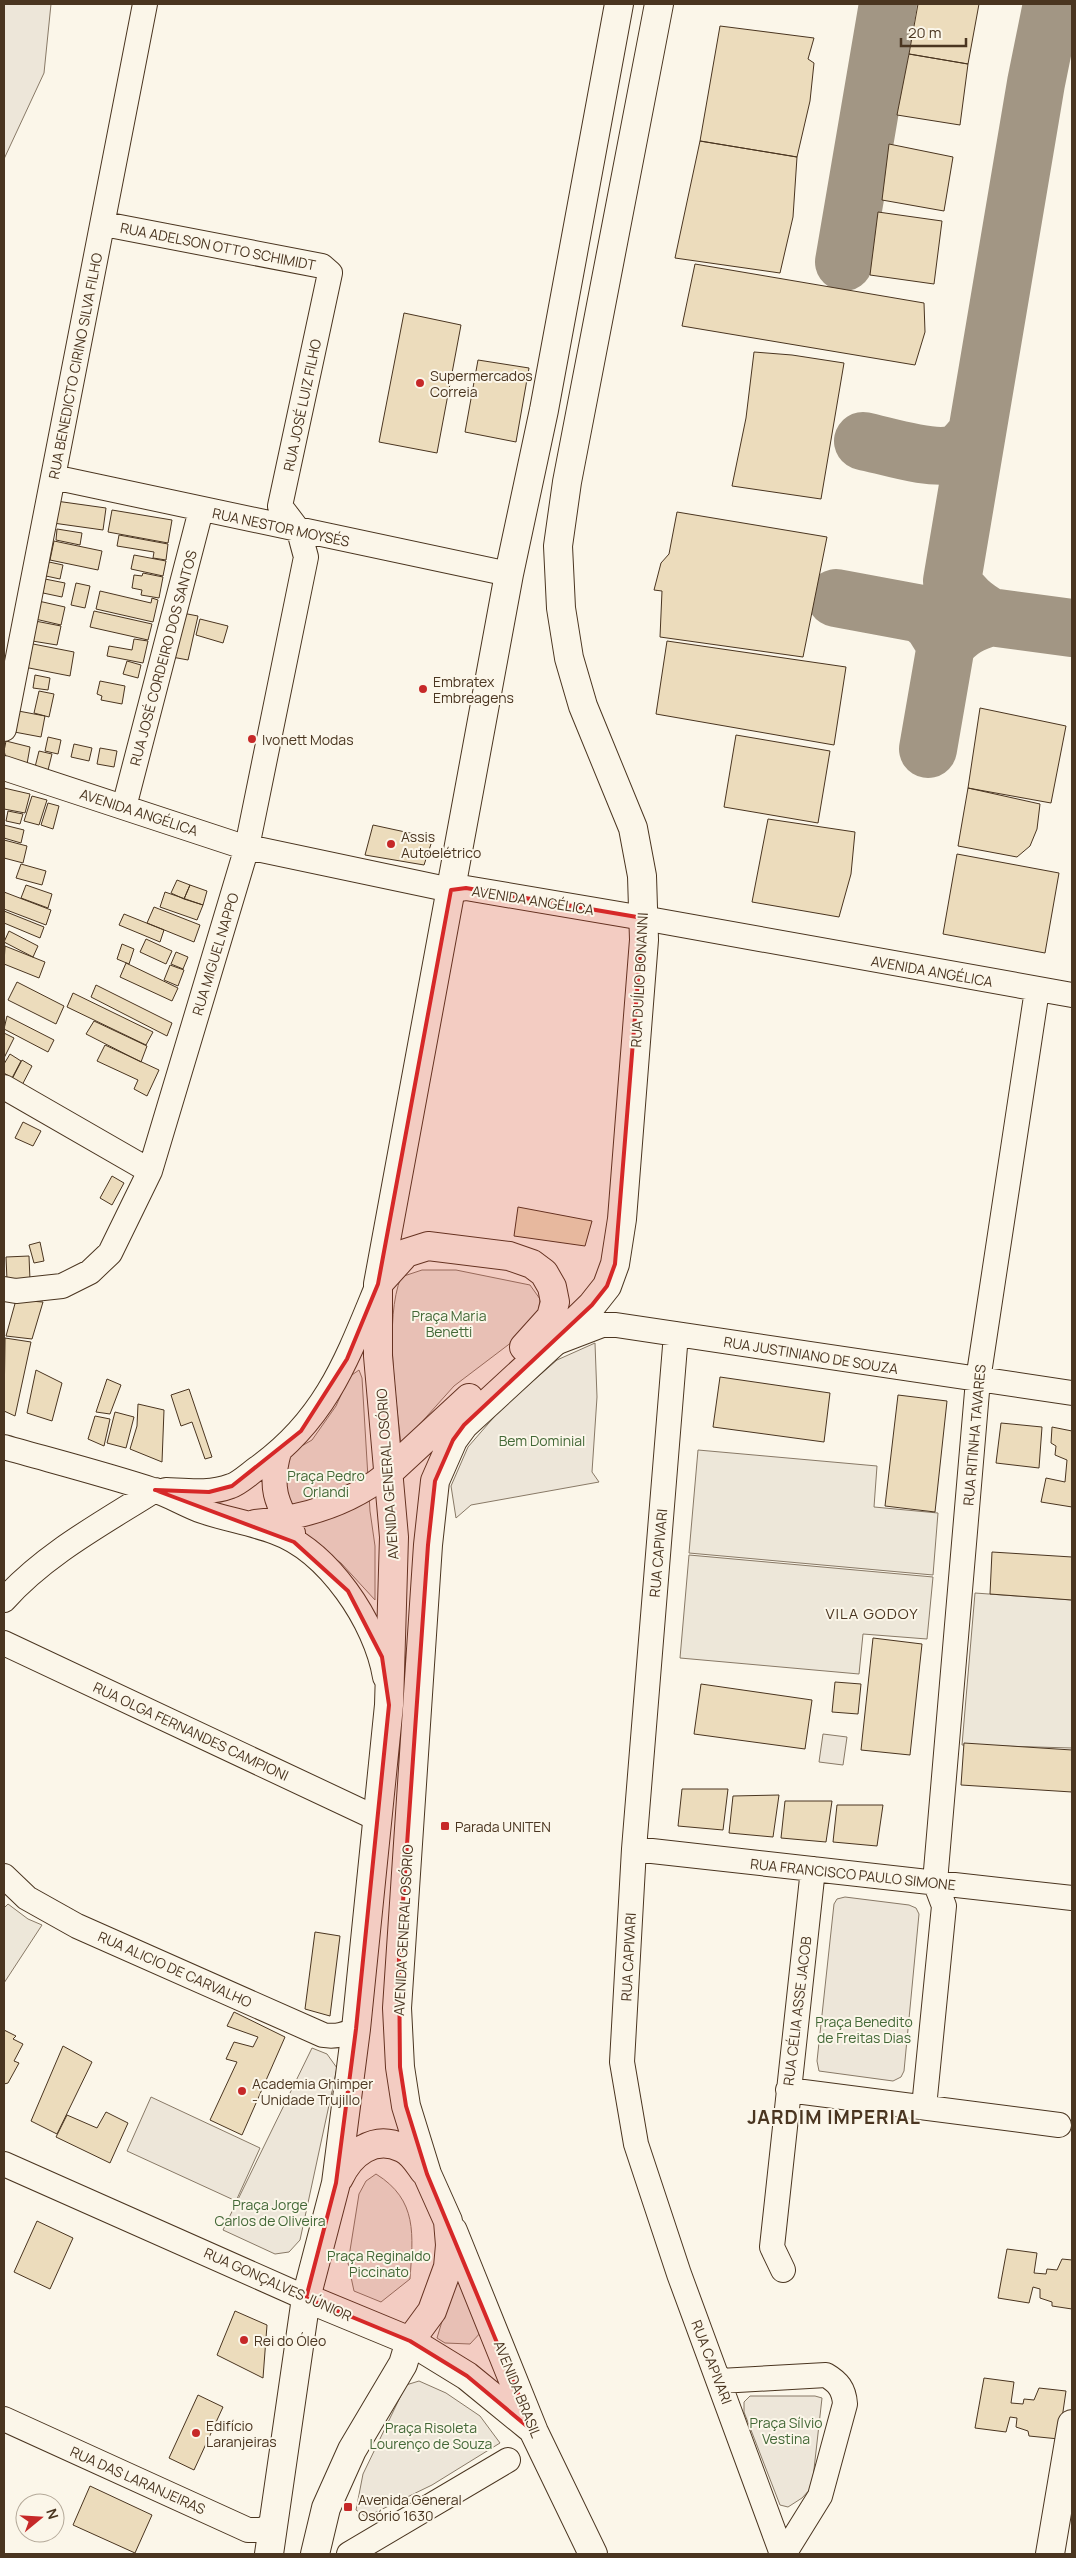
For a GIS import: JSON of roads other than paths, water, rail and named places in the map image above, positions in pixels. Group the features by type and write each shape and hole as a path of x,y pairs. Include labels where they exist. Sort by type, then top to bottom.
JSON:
{"main road":[{"name":"AVENIDA GENERAL OSÓRIO","path":"269,2554 306,2298 336,2184 356,2029 389,1705 394,1537 378,1356 378,1284 510,574 544,410 619,4"},
{"name":"RUA DUÍLIO BONANNI","path":"553,1344 592,1305 607,1286 615,1264 625,1180 644,940 642,876 632,828 583,706 569,658 561,608 558,546 567,482 659,4"},
{"path":"378,1284 406,1253 428,1246 509,1256 532,1264 544,1273 552,1287 555,1302 551,1318 530,1343 388,1473"},
{"name":"AVENIDA GENERAL OSÓRIO","path":"315,2554 326,2508 352,2450 403,2364 410,2342 432,2311 440,2295 448,2267 450,2245 448,2220 427,2174 406,2106 400,2067 397,2008 427,1555 435,1482 444,1455 464,1425 553,1344"},
{"path":"464,1425 495,1375 553,1344"},
{"path":"336,2184 345,2164 354,2154 367,2146 384,2144 402,2147 412,2155 427,2174"},
{"name":"AVENIDA BRASIL","path":"448,2220 534,2432 593,2554"},
{"name":"RUA GONÇALVES JÚNIOR","path":"306,2298 410,2342 467,2376 534,2432"},
{"path":"1050,2554 1072,2424"}],"street":[{"name":"RUA BENEDICTO CIRINO SILVA FILHO","path":"4,729 146,4"},
{"name":"RUA ADELSON OTTO SCHIMIDT","path":"104,224 322,266 330,273"},
{"name":"RUA JOSÉ LUIZ FILHO","path":"299,531 280,506 330,273"},
{"name":"RUA NESTOR MOYSÉS","path":"53,477 299,531 510,574"},
{"name":"RUA JOSÉ CORDEIRO DOS SANTOS","path":"124,807 201,510"},
{"name":"RUA MIGUEL NAPPO","path":"4,1290 16,1291 62,1286 90,1272 110,1253 150,1171 247,847 306,557 299,531"},
{"name":"AVENIDA ANGÉLICA","path":"4,768 247,847 451,890 466,888 643,918 1072,996"},
{"name":"RUA RITINHA TAVARES","path":"935,1882 978,1380 1037,990"},
{"path":"4,1087 150,1171"},
{"path":"4,1600 18,1584 73,1542 155,1490 209,1492 232,1486 279,1452 301,1431 325,1400 347,1359 378,1284"},
{"name":"RUA JUSTINIANO DE SOUZA","path":"553,1344 602,1325 616,1325 1072,1393"},
{"name":"RUA CAPIVARI","path":"676,1334 634,1849 622,2062 636,2144 679,2274 783,2554"},
{"path":"4,1448 155,1490 201,1511 275,1532 294,1542 313,1557"},
{"path":"279,1452 273,1474 277,1502 294,1535 313,1557 348,1591 372,1633 382,1657 389,1705"},
{"path":"240,1523 285,1520 347,1500 370,1488 388,1473"},
{"name":"RUA OLGA FERNANDES CAMPIONI","path":"4,1643 378,1819"},
{"name":"RUA FRANCISCO PAULO SIMONE","path":"634,1849 1072,1898"},
{"name":"RUA CÉLIA ASSE JACOB","path":"783,2270 772,2247 813,1869"},
{"name":"RUA ALICIO DE CARVALHO","path":"4,1876 27,1898 77,1926 323,2035 334,2037 345,2035 356,2029"},
{"path":"924,2107 944,1906 935,1882"},
{"path":"788,2090 1059,2125"},
{"name":"RUA GONÇALVES JÚNIOR","path":"4,2164 306,2298"},
{"path":"720,2381 826,2375 840,2386 844,2394 845,2404 820,2496 783,2554"},
{"name":"RUA DAS LARANJEIRAS","path":"4,2419 248,2530 261,2530 274,2525"},
{"path":"349,2554 508,2460"}],"place":[{"name":"Supermercados Correia","path":"420,383"},
{"name":"Embratex Embreagens","path":"423,689"},
{"name":"Ivonett Modas","path":"252,739"},
{"name":"Assis Autoelétrico","path":"391,844"},
{"name":"Parada UNITEN","path":"445,1826"},
{"name":"Academia Ghimper - Unidade Trujillo","path":"242,2091"},
{"name":"Rei do Óleo","path":"244,2340"},
{"name":"Edifício Laranjeiras","path":"196,2433"},
{"name":"Avenida General Osório 1630","path":"348,2507"}],"district":[{"name":"VILA GODOY","path":"872,1613"},
{"name":"JARDIM IMPERIAL","path":"834,2117"}],"park label":[{"name":"Praça Maria Benetti","path":"449,1324"},
{"name":"Bem Dominial","path":"542,1440"},
{"name":"Praça Pedro Orlandi","path":"326,1484"},
{"name":"Praça Benedito de Freitas Dias","path":"864,2029"},
{"name":"Praça Jorge Carlos de Oliveira","path":"270,2212"},
{"name":"Praça Reginaldo Piccinato","path":"379,2264"},
{"name":"Praça Sílvio Vestina","path":"786,2430"},
{"name":"Praça Risoleta Lourenço de Souza","path":"431,2436"}]}
